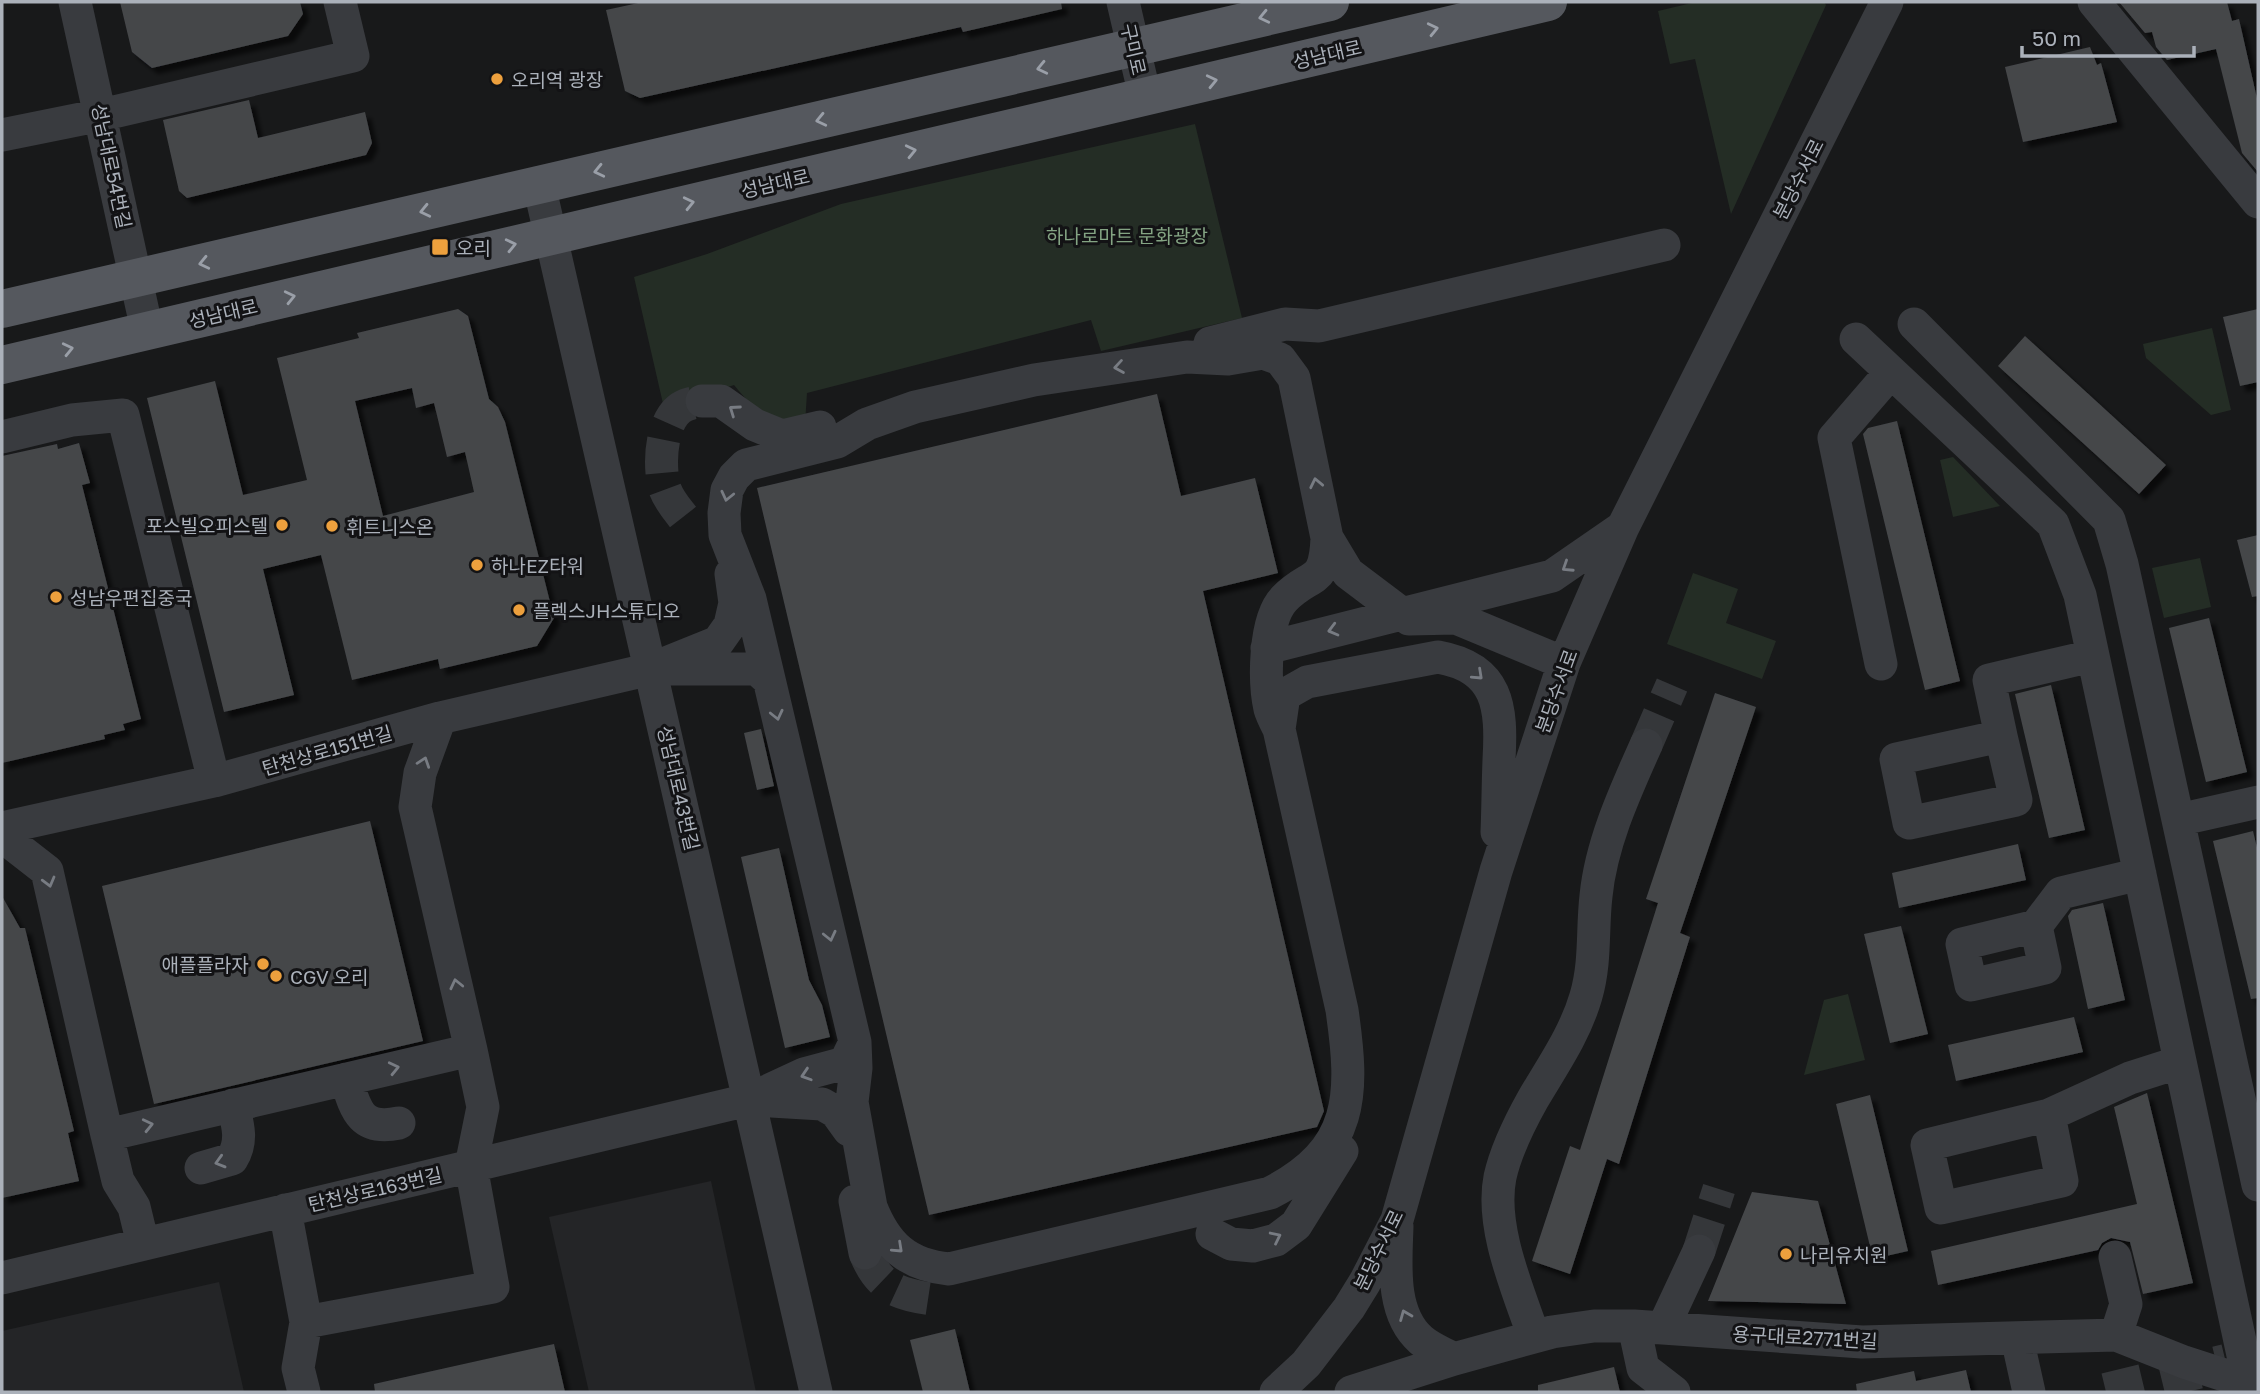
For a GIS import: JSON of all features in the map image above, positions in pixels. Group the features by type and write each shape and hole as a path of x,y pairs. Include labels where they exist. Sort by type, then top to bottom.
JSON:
{"main road":[{"path":"2,309 1330,2"},
{"name":"성남대로","path":"2,365 1548,2"}],"street":[{"name":"성남대로54번길","path":"75,2 147,330"},
{"path":"2,135 101,115 353,56 340,2"},
{"name":"구미로","path":"1123,2 1145,96"},
{"name":"분당수서로","path":"1276,1392 1306,1364 1349,1308 1366,1282 1397,1220 1496,872 1561,671 1623,527 1887,2"},
{"path":"2094,2 2258,202"},
{"name":"성남대로43번길","path":"539,185 816,1392"},
{"path":"1187,357 1215,340 1285,324 1320,326 1664,245"},
{"path":"1914,324 2109,520 2122,564 2178,820 2246,1068 2258,1185"},
{"path":"1212,1234 1231,1244 1253,1245 1276,1240 1296,1225 1339,1160 1354,1125 1357,1095 1349,1065 1342,1010 1279,729 1270,710 1267,648 1272,619 1283,599 1317,576 1326,562 1327,538 1294,378 1294,350 1302,338 1320,326"},
{"path":"1856,339 2053,524 2080,596 2180,1062 2254,1385"},
{"path":"746,465 837,442 867,424 915,407 1034,380 1187,357 1228,359 1263,353 1280,359 1294,378"},
{"path":"1881,664 1834,438 1891,372"},
{"path":"702,401 721,401 755,425 782,436"},
{"path":"2,437 72,419 123,415 214,781"},
{"path":"651,669 718,642 730,625 735,603 725,535 727,490 734,477 761,445 782,436 833,424 867,424"},
{"path":"1267,648 1552,576 1623,527"},
{"path":"725,535 750,599 855,1042 856,1068 846,1161 864,1253"},
{"path":"1327,538 1348,573 1398,613 1409,619 1456,618 1561,671"},
{"path":"1279,729 1284,695 1292,677 1306,668 1428,637 1450,637 1561,671"},
{"path":"1997,752 1989,680 2092,656"},
{"path":"1284,695 1307,682 1438,657 1454,660 1471,668 1483,678 1493,694 1502,736 1496,872"},
{"path":"651,669 757,669 769,680"},
{"name":"탄천상로151번길","path":"2,828 214,781 440,718 651,669"},
{"path":"306,1322 493,1287 471,1166 483,1107 415,807 420,773 440,718"},
{"path":"1534,1337 1504,1244 1499,1214 1500,1180 1508,1150 1522,1118 1575,1028 1587,994 1594,959 1595,897 1601,866 1615,821 1646,745"},
{"path":"2178,820 2258,802"},
{"path":"2,836 47,872 118,1181 134,1207 143,1244"},
{"path":"2031,916 2061,893 2140,874"},
{"path":"748,1100 804,1074 845,1063 855,1042"},
{"path":"107,1135 471,1051"},
{"path":"2049,1115 2130,1078 2180,1062"},
{"path":"851,1116 877,1223 890,1241 915,1262 949,1269 1270,1193 1308,1169 1323,1155 1332,1141 1348,1093 1349,1065"},
{"path":"346,1079 356,1111 367,1121 383,1126 399,1123"},
{"path":"748,1100 822,1104 851,1116"},
{"name":"탄천상로163번길","path":"2,1278 748,1100"},
{"path":"201,1168 232,1159 240,1146 233,1105"},
{"path":"285,1210 306,1322 298,1368 304,1392"},
{"path":"1397,1220 1397,1294 1407,1322 1419,1339 1454,1359"},
{"path":"1674,1392 1643,1368 1649,1327 1699,1251"},
{"path":"2115,1257 2126,1304 2116,1335"},
{"name":"용구대로2771번길","path":"1351,1392 1534,1337 1594,1326 1649,1327 1862,1342 2116,1335 2184,1362 2254,1385"},
{"path":"2017,1338 2029,1392"}],"shaded area":[{"path":"711,1181 756,1392 589,1392 549,1217"},
{"path":"219,1282 244,1392 2,1392 2,1331"}],"green space":[{"path":"1696,2 1824,2 1826,5 1731,214 1695,59 1670,64 1658,11"},
{"name":"하나로마트 문화광장","path":"1195,124 1242,318 1101,351 1091,320 807,393 805,424 782,421 765,414 734,385 664,408 634,277 707,254 841,204"},
{"path":"2212,328 2231,410 2211,415 2146,358 2143,344"},
{"path":"1953,457 2000,506 1953,517 1940,460"},
{"path":"2200,558 2211,607 2164,618 2152,568"},
{"path":"1693,573 1738,589 1726,623 1776,641 1762,679 1667,644"},
{"path":"1848,994 1865,1060 1804,1075 1824,1000"}],"building":[{"path":"120,2 300,2 303,14 288,36 152,68 132,52"},
{"path":"643,2 1061,2 1062,9 963,32 961,27 640,98 625,91 606,10"},
{"path":"2119,2 2227,2 2232,21 2239,19 2258,103 2258,172 2242,153 2216,49 2167,60 2156,47 2152,32 2145,33"},
{"path":"2090,47 2097,65 2101,63 2117,122 2023,142 2005,67"},
{"path":"249,100 258,138 365,112 372,143 366,155 187,198 179,191 163,120"},
{"path":"458,309 468,316 489,399 498,407 505,422 554,618 537,646 440,669 438,659 352,680 321,555 263,569 294,695 224,712 147,398 215,381 243,495 307,480 277,358 359,338 357,333","holes":["412,388 416,408 434,403 447,457 465,452 474,492 383,516 355,401"]},
{"path":"2258,309 2258,382 2240,386 2223,317"},
{"path":"2025,336 2166,465 2139,494 1998,366"},
{"path":"1157,394 1181,496 1255,478 1278,573 1203,591 1324,1111 1317,1127 929,1215 757,488"},
{"path":"1897,421 1960,681 1925,690 1863,434 1868,428"},
{"name":"성남우편집중국","path":"79,443 90,483 82,485 141,719 123,724 125,730 104,735 105,739 2,763 2,456 57,444 58,449"},
{"path":"2258,535 2258,596 2252,597 2237,540"},
{"path":"2209,618 2247,772 2206,782 2169,628"},
{"path":"2051,685 2085,830 2049,838 2015,694"},
{"path":"1715,693 1756,707 1680,933 1690,937 1619,1164 1607,1159 1570,1274 1532,1261 1570,1146 1580,1150 1658,903 1646,899"},
{"path":"761,729 774,786 757,790 744,733"},
{"name":"애플플라자","path":"370,821 423,1041 154,1104 102,886"},
{"path":"2253,831 2258,852 2258,998 2251,999 2213,841"},
{"path":"2018,844 2026,880 1899,908 1892,873"},
{"path":"779,848 809,980 822,1005 830,1037 785,1048 741,857"},
{"path":"2,896 20,928 25,928 74,1131 68,1133 79,1181 2,1198"},
{"path":"2103,903 2125,1000 2088,1009 2068,916 2072,910"},
{"path":"1901,926 1928,1034 1890,1043 1864,934"},
{"path":"2074,1017 2083,1052 1956,1081 1948,1045"},
{"path":"2147,1093 2193,1283 2143,1294 2130,1242 2111,1238 2102,1243 2098,1250 1938,1285 1931,1251 2137,1204 2114,1107"},
{"path":"1870,1095 1908,1251 1873,1259 1836,1104"},
{"path":"1752,1192 1818,1201 1846,1304 1708,1301"},
{"path":"955,1329 970,1392 923,1392 910,1340"},
{"path":"554,1344 565,1392 375,1392 374,1384"},
{"path":"1614,1367 1620,1392 1538,1392 1538,1385"},
{"path":"1966,1370 1971,1392 1857,1392 1856,1384 1914,1371 1916,1381"}],"tunnel":[{"path":"683,517 665,489 662,468 663,442 666,430 677,411 686,405 702,401"},
{"path":"1646,745 1672,685"},
{"path":"1699,1251 1719,1189"},
{"path":"865,1253 876,1274 890,1287 932,1299"},
{"path":"2106,1392 2226,1363"}],"place":[{"name":"오리역 광장","path":"497,79"},
{"name":"오리","path":"440,247"},
{"name":"포스빌오피스텔","path":"282,525"},
{"name":"휘트니스온","path":"332,526"},
{"name":"하나EZ타워","path":"477,565"},
{"name":"성남우편집중국","path":"56,597"},
{"name":"플렉스JH스튜디오","path":"519,610"},
{"name":"애플플라자","path":"263,964"},
{"name":"CGV 오리","path":"276,976"},
{"name":"나리유치원","path":"1786,1254"}]}
